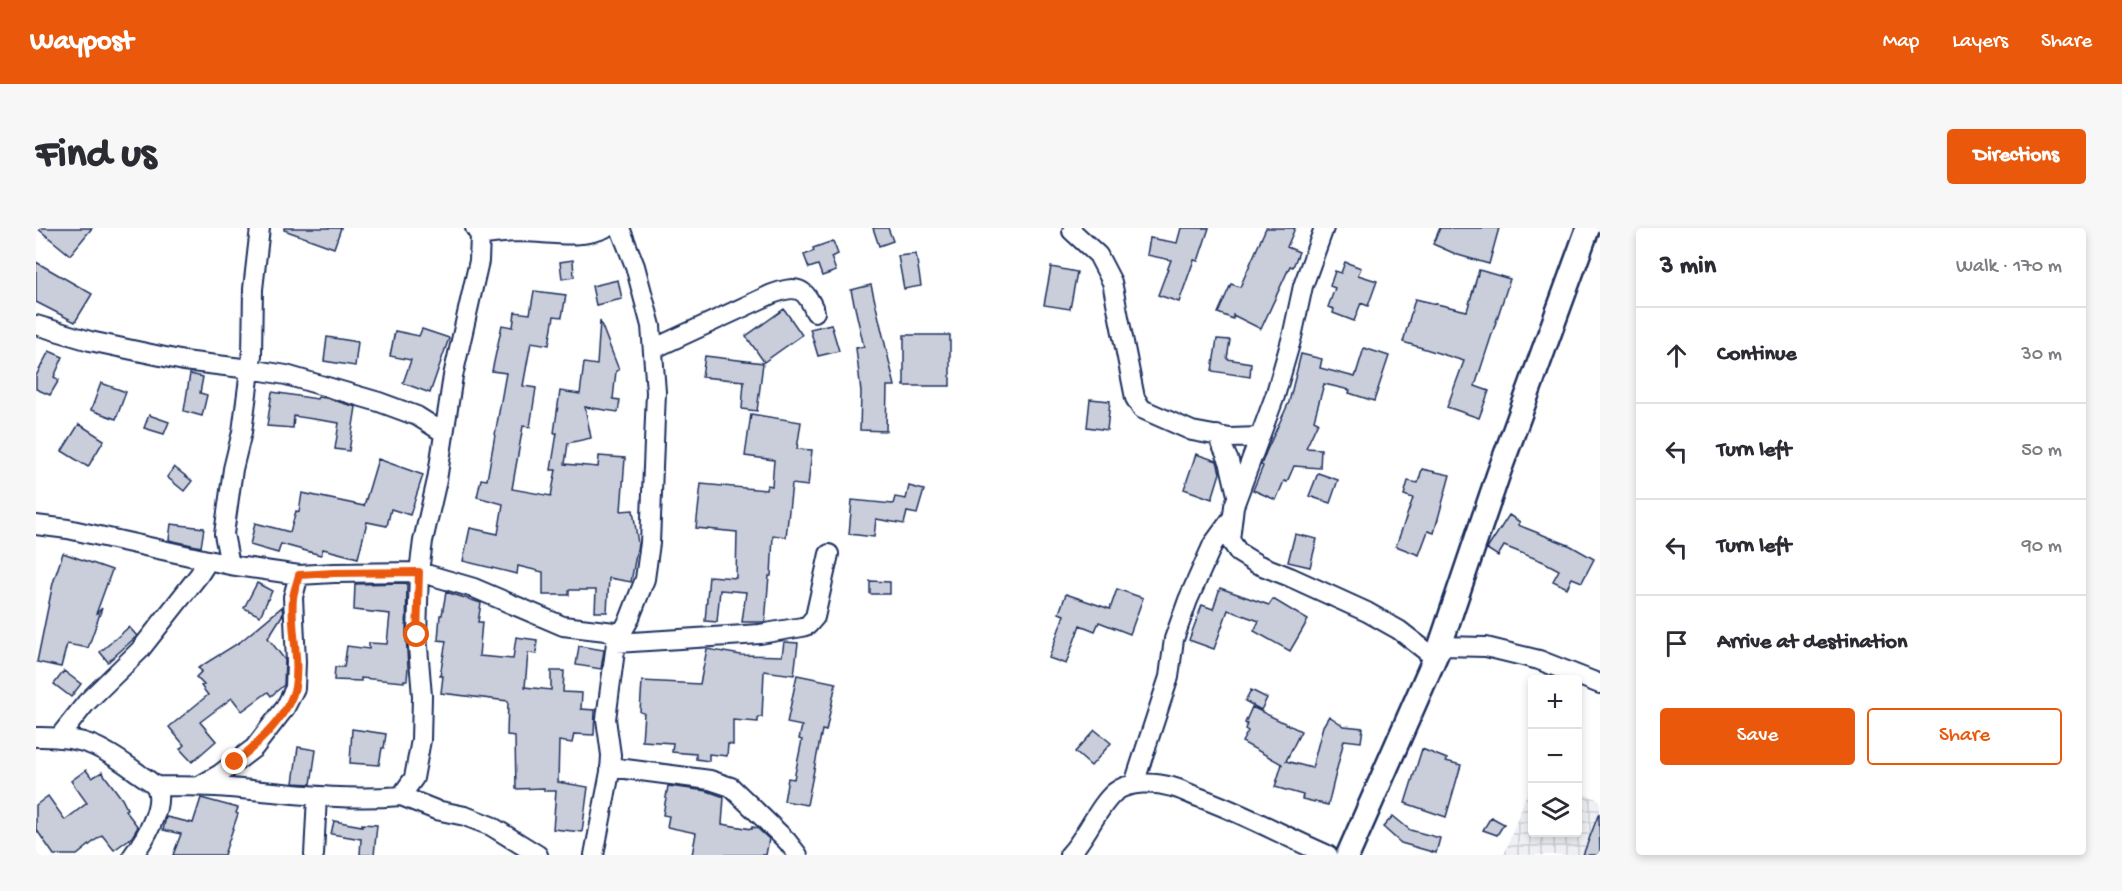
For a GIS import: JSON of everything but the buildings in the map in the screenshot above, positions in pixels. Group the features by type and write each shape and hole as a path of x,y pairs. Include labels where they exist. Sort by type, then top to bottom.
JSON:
{"street":[{"path":"230,565 224,534 233,469 242,432 253,344 254,275 260,228"},
{"path":"401,796 414,778 421,740 422,696 417,635 419,572 423,541 437,480 453,376 479,261 477,232 595,233 605,228"},
{"path":"594,855 610,767 606,719 620,638 645,579 650,543 656,392 651,326 635,266 620,228"},
{"path":"1324,228 1304,286 1286,363 1238,497 1232,518 1230,540 1239,553 1257,564 1367,612 1437,652 1486,647 1539,660 1600,684"},
{"path":"1072,231 1098,255 1112,282 1135,398 1142,409 1192,430 1230,438 1259,437"},
{"path":"1348,855 1437,652 1498,475 1591,236"},
{"path":"653,349 789,288 802,290 810,300 815,312"},
{"path":"36,325 90,341 184,361 286,375 379,402 417,416 444,433"},
{"path":"1217,435 1229,461 1238,497"},
{"path":"1134,784 1169,677 1174,639 1188,600 1212,544 1232,518"},
{"path":"36,525 68,529 208,561 299,575 419,572 474,588 564,626 620,638 760,634 808,625 815,617 830,554"},
{"path":"59,737 86,703 140,650 208,561"},
{"path":"199,786 220,774 254,748 270,729 295,688 293,597 299,575"},
{"path":"36,737 59,737 85,741 103,749 156,786 199,786 318,796 401,796 436,810 465,816 491,826 538,855"},
{"path":"610,767 710,780 731,788 787,841 798,855"},
{"path":"1072,853 1114,793 1134,784 1174,787 1328,855"},
{"path":"132,855 143,841 152,823 158,796 156,786"},
{"path":"314,855 318,796"}],"shaded area":[{"path":"1528,790 1528,837 1582,837 1582,793 1600,800 1600,855 1504,855"}],"route":[{"path":"235,762 254,748 270,729 285,708 295,688 293,597 299,575 419,572 417,635"}]}
